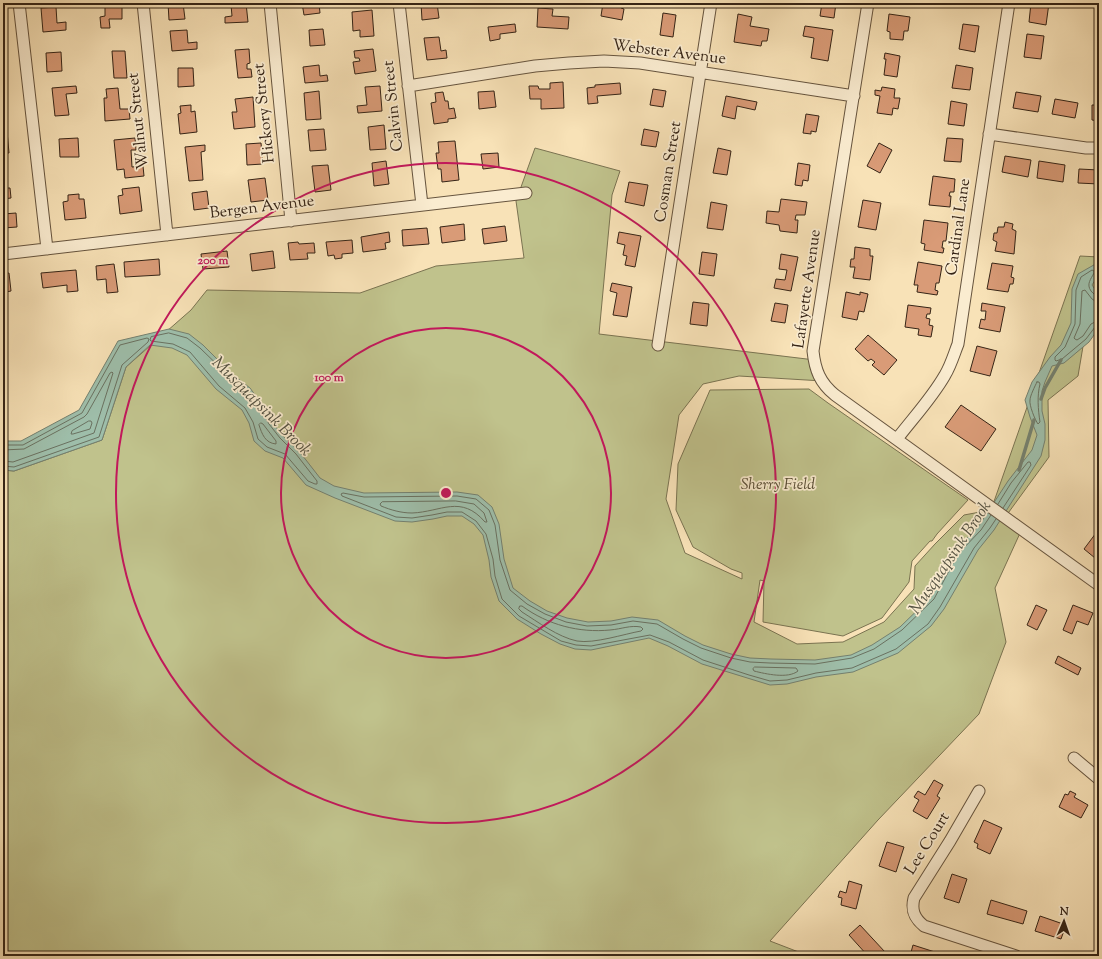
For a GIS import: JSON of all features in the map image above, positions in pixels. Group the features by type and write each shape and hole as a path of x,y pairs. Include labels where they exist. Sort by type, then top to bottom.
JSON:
{"street":[{"path":"19,3 47,249"},
{"name":"Walnut Street","path":"143,3 167,235"},
{"name":"Hickory Street","path":"270,3 291,220"},
{"name":"Calvin Street","path":"399,3 422,206"},
{"name":"Cosman Street","path":"658,345 711,3"},
{"name":"Lafayette Avenue","path":"868,3 813,351 817,371 830,391 1099,585"},
{"name":"Cardinal Lane","path":"897,439 937,388 946,374 958,344 1009,3"},
{"name":"Webster Avenue","path":"408,86 535,66 604,62 640,63 854,96"},
{"path":"989,134 1086,148 1099,148"},
{"name":"Bergen Avenue","path":"3,254 526,193"},
{"path":"1074,758 1099,779"},
{"name":"Lee Court","path":"979,791 914,898 912,905 914,916 918,922 924,926 1016,956"}],"green space":[{"name":"Sherry Field","path":"535,148 620,171 612,195 599,334 815,360 823,381 739,376 703,384 679,415 666,499 685,553 742,579 742,573 731,569 693,547 676,510 678,464 710,390 809,389 968,500 932,541 930,541 912,561 909,582 882,618 843,636 763,622 764,581 760,580 754,622 797,644 843,642 884,622 914,589 915,566 935,544 964,515 991,510 1080,256 1099,257 1099,279 1091,299 1078,376 1048,400 1049,457 1006,516 1021,531 995,588 1006,642 979,714 878,820 770,941 809,956 3,956 3,470 14,471 102,440 126,367 191,310 207,290 360,293 436,266 524,258 516,201"}],"water":[{"path":"1099,262 1099,274 1092,285 1099,295 1099,328 1089,342 1064,363 1052,366 1042,391 1042,411 1045,424 1045,440 1041,456 994,530 978,550 944,609 931,626 898,653 853,672 816,677 787,684 770,685 702,664 649,638 591,650 575,649 560,644 517,619 499,601 491,577 489,560 483,535 474,524 462,516 447,516 412,522 395,521 306,485 283,458 265,451 254,441 249,423 242,410 216,389 187,355 172,348 150,345 126,367 102,440 14,471 3,470 3,441 21,441 79,410 118,341 169,329 189,334 203,345 232,374 250,388 283,436 299,451 320,478 334,486 364,493 457,492 478,495 492,507 499,524 504,559 513,588 530,601 547,611 567,618 588,622 611,621 632,617 658,620 703,645 731,654 750,658 815,660 851,655 872,645 900,627 931,597 954,551 978,527 1008,481 1032,450 1037,435 1025,400 1032,382 1050,357 1061,345 1071,323 1072,289 1078,274"}],"building":[{"path":"105,3 122,3 122,19 109,19 110,28 101,28 100,17 105,16"},
{"path":"168,3 183,3 185,19 169,20"},
{"path":"226,3 246,3 248,22 225,23 225,17 232,16 231,5 226,6"},
{"path":"302,3 319,3 320,13 304,15"},
{"path":"421,3 437,3 439,18 422,20"},
{"path":"603,3 621,3 621,8 624,9 622,20 601,16"},
{"path":"822,3 836,3 834,18 820,16"},
{"path":"1031,3 1049,3 1046,25 1029,22"},
{"path":"56,7 57,23 66,22 66,30 43,32 41,8"},
{"path":"538,8 553,9 552,16 569,17 568,29 537,27"},
{"path":"372,10 374,36 360,37 360,30 353,31 352,12"},
{"path":"663,13 676,15 673,37 660,35"},
{"path":"738,14 752,17 750,26 769,29 767,41 762,41 761,46 734,42"},
{"path":"889,14 910,17 908,31 904,31 903,40 890,39 890,32 887,31"},
{"path":"515,24 516,32 500,34 500,39 490,41 488,27"},
{"path":"963,24 979,26 975,52 959,49"},
{"path":"805,26 833,30 828,61 811,58 814,38 803,36"},
{"path":"323,29 325,45 310,46 309,30"},
{"path":"187,30 188,43 197,42 197,49 172,51 170,31"},
{"path":"1027,34 1044,36 1041,59 1024,57"},
{"path":"439,37 441,51 446,50 447,58 427,60 424,38"},
{"path":"249,49 250,63 247,64 247,69 251,69 252,77 238,78 235,50"},
{"path":"373,49 376,71 355,74 353,62 360,61 359,58 355,58 354,51"},
{"path":"112,51 125,51 127,78 114,78"},
{"path":"61,52 62,71 47,72 46,53"},
{"path":"885,53 900,56 897,77 884,75 886,59 884,59"},
{"path":"319,65 320,76 327,75 328,81 305,83 303,67"},
{"path":"956,65 973,68 970,90 952,88"},
{"path":"178,68 193,68 194,86 178,87"},
{"path":"563,82 564,108 541,109 541,99 530,99 529,86 538,86 539,89 550,89 550,83"},
{"path":"620,83 621,94 597,96 598,103 588,104 587,88 595,87 595,85"},
{"path":"76,86 77,93 66,94 69,115 55,116 52,88"},
{"path":"380,86 382,111 358,113 357,106 367,105 365,87"},
{"path":"882,87 895,89 894,98 900,98 898,109 893,108 892,115 877,113 880,96 875,95 875,90 881,91"},
{"path":"118,88 120,109 129,109 130,119 105,121 104,98 107,98 106,89"},
{"path":"653,89 666,91 663,107 650,105"},
{"path":"319,91 321,119 306,120 304,93"},
{"path":"494,91 496,107 479,109 478,92"},
{"path":"443,92 445,101 448,101 449,109 454,108 456,118 448,119 448,122 434,124 431,103 436,102 435,93"},
{"path":"1016,92 1041,96 1038,112 1013,108"},
{"path":"726,96 757,102 755,110 737,106 735,119 722,116"},
{"path":"253,97 255,127 234,129 232,112 237,112 235,99"},
{"path":"1055,99 1078,103 1075,118 1052,114"},
{"path":"951,101 967,104 964,126 948,124"},
{"path":"191,105 191,112 195,111 197,132 180,134 178,114 181,113 180,106"},
{"path":"1092,105 1099,105 1099,121 1092,120"},
{"path":"806,114 819,116 816,132 811,131 811,134 803,133"},
{"path":"384,125 386,149 370,150 368,127"},
{"path":"324,129 326,150 310,151 308,130"},
{"path":"644,129 659,132 656,147 641,145"},
{"path":"3,131 7,131 9,153 3,153"},
{"path":"78,138 79,157 60,157 59,139"},
{"path":"135,138 136,150 131,150 132,167 143,166 144,176 125,178 124,169 117,170 114,140"},
{"path":"947,138 963,139 961,162 944,161"},
{"path":"455,141 459,180 442,182 441,169 438,169 436,153 439,153 438,142"},
{"path":"261,143 263,164 247,165 246,144"},
{"path":"879,143 892,150 880,173 867,166"},
{"path":"205,145 205,151 201,152 203,180 189,181 185,147"},
{"path":"718,148 731,151 727,175 713,173"},
{"path":"498,153 499,167 483,169 481,154"},
{"path":"1005,156 1031,160 1028,177 1002,172"},
{"path":"386,161 389,184 374,186 372,163"},
{"path":"1039,161 1065,165 1063,182 1037,178"},
{"path":"798,163 810,165 808,181 803,180 802,186 795,185"},
{"path":"328,165 331,190 315,192 312,166"},
{"path":"1079,169 1099,170 1099,184 1078,183"},
{"path":"933,176 955,179 954,192 950,192 949,196 951,196 950,207 929,205"},
{"path":"265,178 268,200 251,202 248,180"},
{"path":"629,182 648,185 644,206 625,202"},
{"path":"139,187 142,211 120,214 118,196 123,195 122,189"},
{"path":"3,188 10,188 11,198 3,199"},
{"path":"207,191 209,208 194,210 192,193"},
{"path":"79,194 79,199 84,199 86,218 65,220 63,202 68,201 68,195"},
{"path":"781,199 807,202 805,215 796,215 795,220 798,220 797,233 780,231 779,225 766,223 767,211 779,212"},
{"path":"863,200 881,203 876,230 858,227"},
{"path":"711,202 727,205 723,230 707,228"},
{"path":"16,213 17,227 3,228 3,214"},
{"path":"924,220 948,223 946,241 943,241 943,253 924,250 925,244 921,243"},
{"path":"1005,222 1013,224 1012,229 1016,231 1014,254 995,251 997,242 993,240 994,233 997,233 998,227 1004,227"},
{"path":"464,224 465,240 442,243 440,227"},
{"path":"505,226 507,241 484,244 482,229"},
{"path":"427,228 429,244 403,246 402,230"},
{"path":"389,232 390,242 385,243 386,249 363,252 361,237"},
{"path":"619,232 641,236 635,267 625,265 627,256 623,255 625,245 617,243"},
{"path":"352,240 353,253 342,254 342,258 335,259 334,255 328,256 326,242"},
{"path":"298,242 299,244 314,243 315,253 307,253 308,259 290,260 288,243"},
{"path":"855,247 870,249 870,256 873,256 870,280 853,278 855,267 850,267 851,259 854,259"},
{"path":"227,251 229,267 203,269 201,254"},
{"path":"273,251 275,268 252,271 250,254"},
{"path":"702,252 717,254 714,276 699,274"},
{"path":"781,254 798,257 791,291 774,288 776,279 785,280 787,270 779,269"},
{"path":"159,259 160,275 125,277 124,262"},
{"path":"918,262 942,266 939,283 936,283 935,290 938,291 937,295 917,292 918,285 914,285"},
{"path":"992,263 1013,266 1011,277 1014,278 1013,284 1010,284 1008,292 987,289"},
{"path":"114,264 118,292 107,293 106,279 97,280 96,266"},
{"path":"76,270 78,291 67,292 67,285 43,288 41,273"},
{"path":"9,273 11,291 6,292 6,297 3,297 3,274"},
{"path":"612,283 632,287 627,317 613,315 617,293 610,291"},
{"path":"846,292 860,295 860,292 868,294 864,312 859,311 857,320 842,317"},
{"path":"693,302 709,304 707,326 690,324"},
{"path":"775,303 788,305 785,323 771,321"},
{"path":"982,303 1005,307 1000,332 979,328 981,319 985,320 986,311 981,311"},
{"path":"908,305 931,308 930,314 927,314 926,318 930,319 929,325 933,326 931,337 918,335 919,329 905,327"},
{"path":"868,335 897,360 884,375 872,365 875,362 871,359 868,361 855,349"},
{"path":"977,346 997,351 990,376 970,371"},
{"path":"961,405 996,429 981,451 945,427"},
{"path":"1099,529 1099,553 1095,558 1084,549"},
{"path":"1036,605 1047,610 1037,630 1027,625"},
{"path":"1073,605 1093,613 1088,625 1077,621 1072,634 1063,630"},
{"path":"1058,656 1081,668 1078,675 1055,663"},
{"path":"934,780 943,785 937,796 940,798 927,819 913,811 919,800 914,797 918,791 925,795"},
{"path":"1070,791 1076,794 1074,797 1088,805 1081,818 1059,807 1065,794 1068,795"},
{"path":"984,820 1002,828 990,854 977,848 978,844 974,842"},
{"path":"887,842 904,847 896,872 879,866"},
{"path":"952,874 967,879 959,903 944,898"},
{"path":"849,881 862,885 856,909 841,905 842,898 838,897 840,891 846,893"},
{"path":"991,900 1027,911 1023,924 987,914"},
{"path":"1040,916 1066,925 1061,939 1035,931"},
{"path":"860,925 885,952 881,956 868,956 849,935"},
{"path":"913,945 938,953 937,956 910,956"}],"waterway":[{"name":"Musquapsink Brook","path":"1041,399 1045,388 1061,360"},
{"name":"Musquapsink Brook","path":"1019,470 1034,420"}]}
